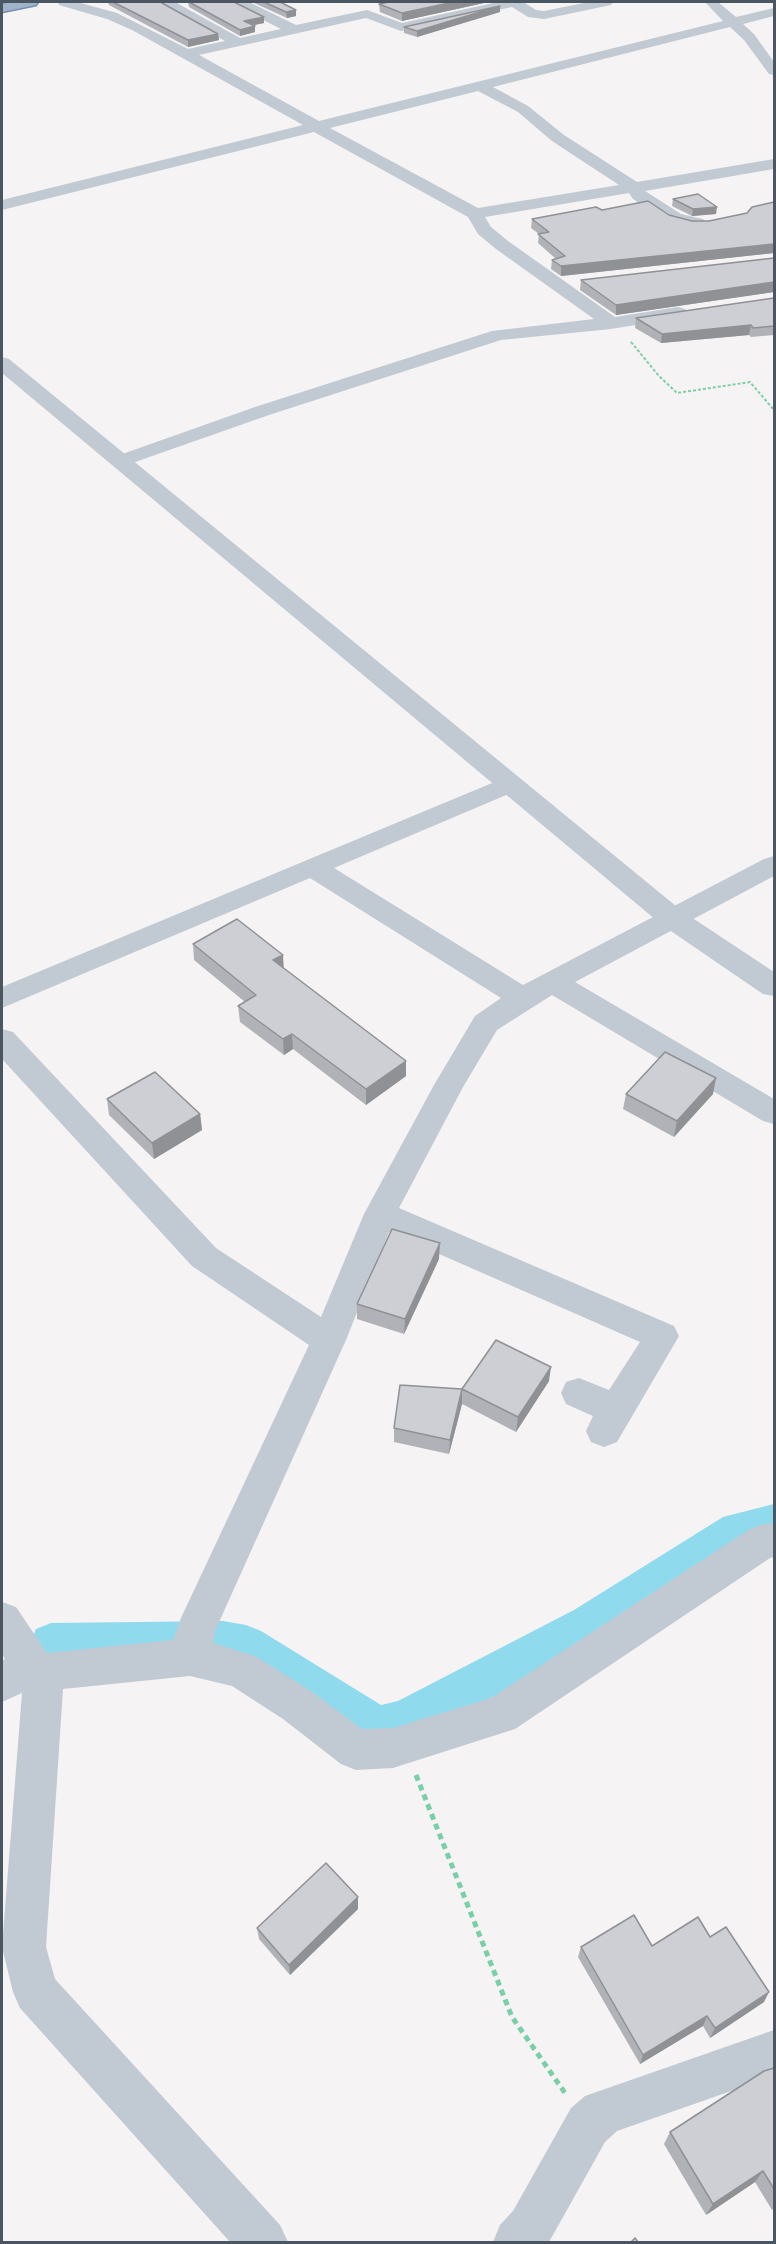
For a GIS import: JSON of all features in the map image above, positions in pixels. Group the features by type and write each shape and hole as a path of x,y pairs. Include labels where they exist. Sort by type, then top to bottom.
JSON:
{"highway":[{"path":"2,8 32,2"}],"street":[{"path":"64,2 112,16 186,54 475,214 484,230 502,245 611,323"},
{"path":"239,2 294,30"},
{"path":"186,54 294,30 367,8 401,27 513,2 533,14 543,15 606,2"},
{"path":"711,2 733,21 774,71"},
{"path":"169,4 238,42"},
{"path":"443,5 458,13"},
{"path":"112,16 135,11"},
{"path":"2,205 774,12"},
{"path":"479,85 523,108 558,138 634,187 639,195 675,218 691,223 718,221"},
{"path":"475,214 774,164"},
{"path":"558,284 580,282"},
{"path":"121,461 262,411 499,335 611,323 691,311"},
{"path":"2,363 672,918 774,986"},
{"path":"2,998 509,784"},
{"path":"192,1645 329,1340 380,1214 449,1085 486,1023 522,998 774,865"},
{"path":"312,867 522,998"},
{"path":"552,982 774,1113"},
{"path":"2,1040 204,1257 329,1340"},
{"path":"380,1214 662,1336 610,1420 579,1393"},
{"path":"25,1673 192,1645 241,1669 297,1705 356,1750 403,1745 501,1715 763,1541 774,1540"},
{"path":"2,1620 25,1673 24,1947 36,1992 263,2242"},
{"path":"517,2242 530,2229 588,2125 602,2112 774,2054"}],"path":[{"path":"611,323 624,333 659,376 677,393 750,382 774,410"},
{"path":"403,1745 512,2017 588,2125"}],"building":[{"path":"113,2 161,2 218,34 188,40"},
{"path":"189,2 234,2 264,17 244,21 255,26 240,30"},
{"path":"264,2 280,2 296,10 286,12"},
{"path":"454,2 402,13 379,4"},
{"path":"500,6 417,31 404,27"},
{"path":"698,194 717,207 693,209 673,199"},
{"path":"648,201 669,215 692,221 709,221 747,213 752,207 774,202 774,244 561,266 552,260 565,256 538,234 549,232 532,219 596,207 602,210"},
{"path":"774,258 774,282 616,305 581,280"},
{"path":"774,298 774,326 753,328 751,325 662,334 636,318"},
{"path":"237,919 283,955 273,960 406,1061 366,1089 292,1034 283,1039 238,1006 256,995 193,944"},
{"path":"665,1052 716,1078 677,1121 626,1094"},
{"path":"155,1072 200,1114 152,1143 107,1099"},
{"path":"392,1229 440,1243 405,1319 357,1304"},
{"path":"496,1340 551,1367 518,1417 462,1389"},
{"path":"400,1385 462,1389 450,1440 394,1428"},
{"path":"326,1863 358,1897 289,1965 257,1928"},
{"path":"634,1915 652,1946 698,1917 710,1937 726,1927 769,1992 715,2028 707,2016 643,2055 581,1947"},
{"path":"774,2068 774,2189 763,2171 713,2204 670,2132 764,2071"}],"waterway":[{"path":"51,1643 223,1641 246,1645 377,1727 404,1721 589,1624 737,1530 774,1522"}]}
